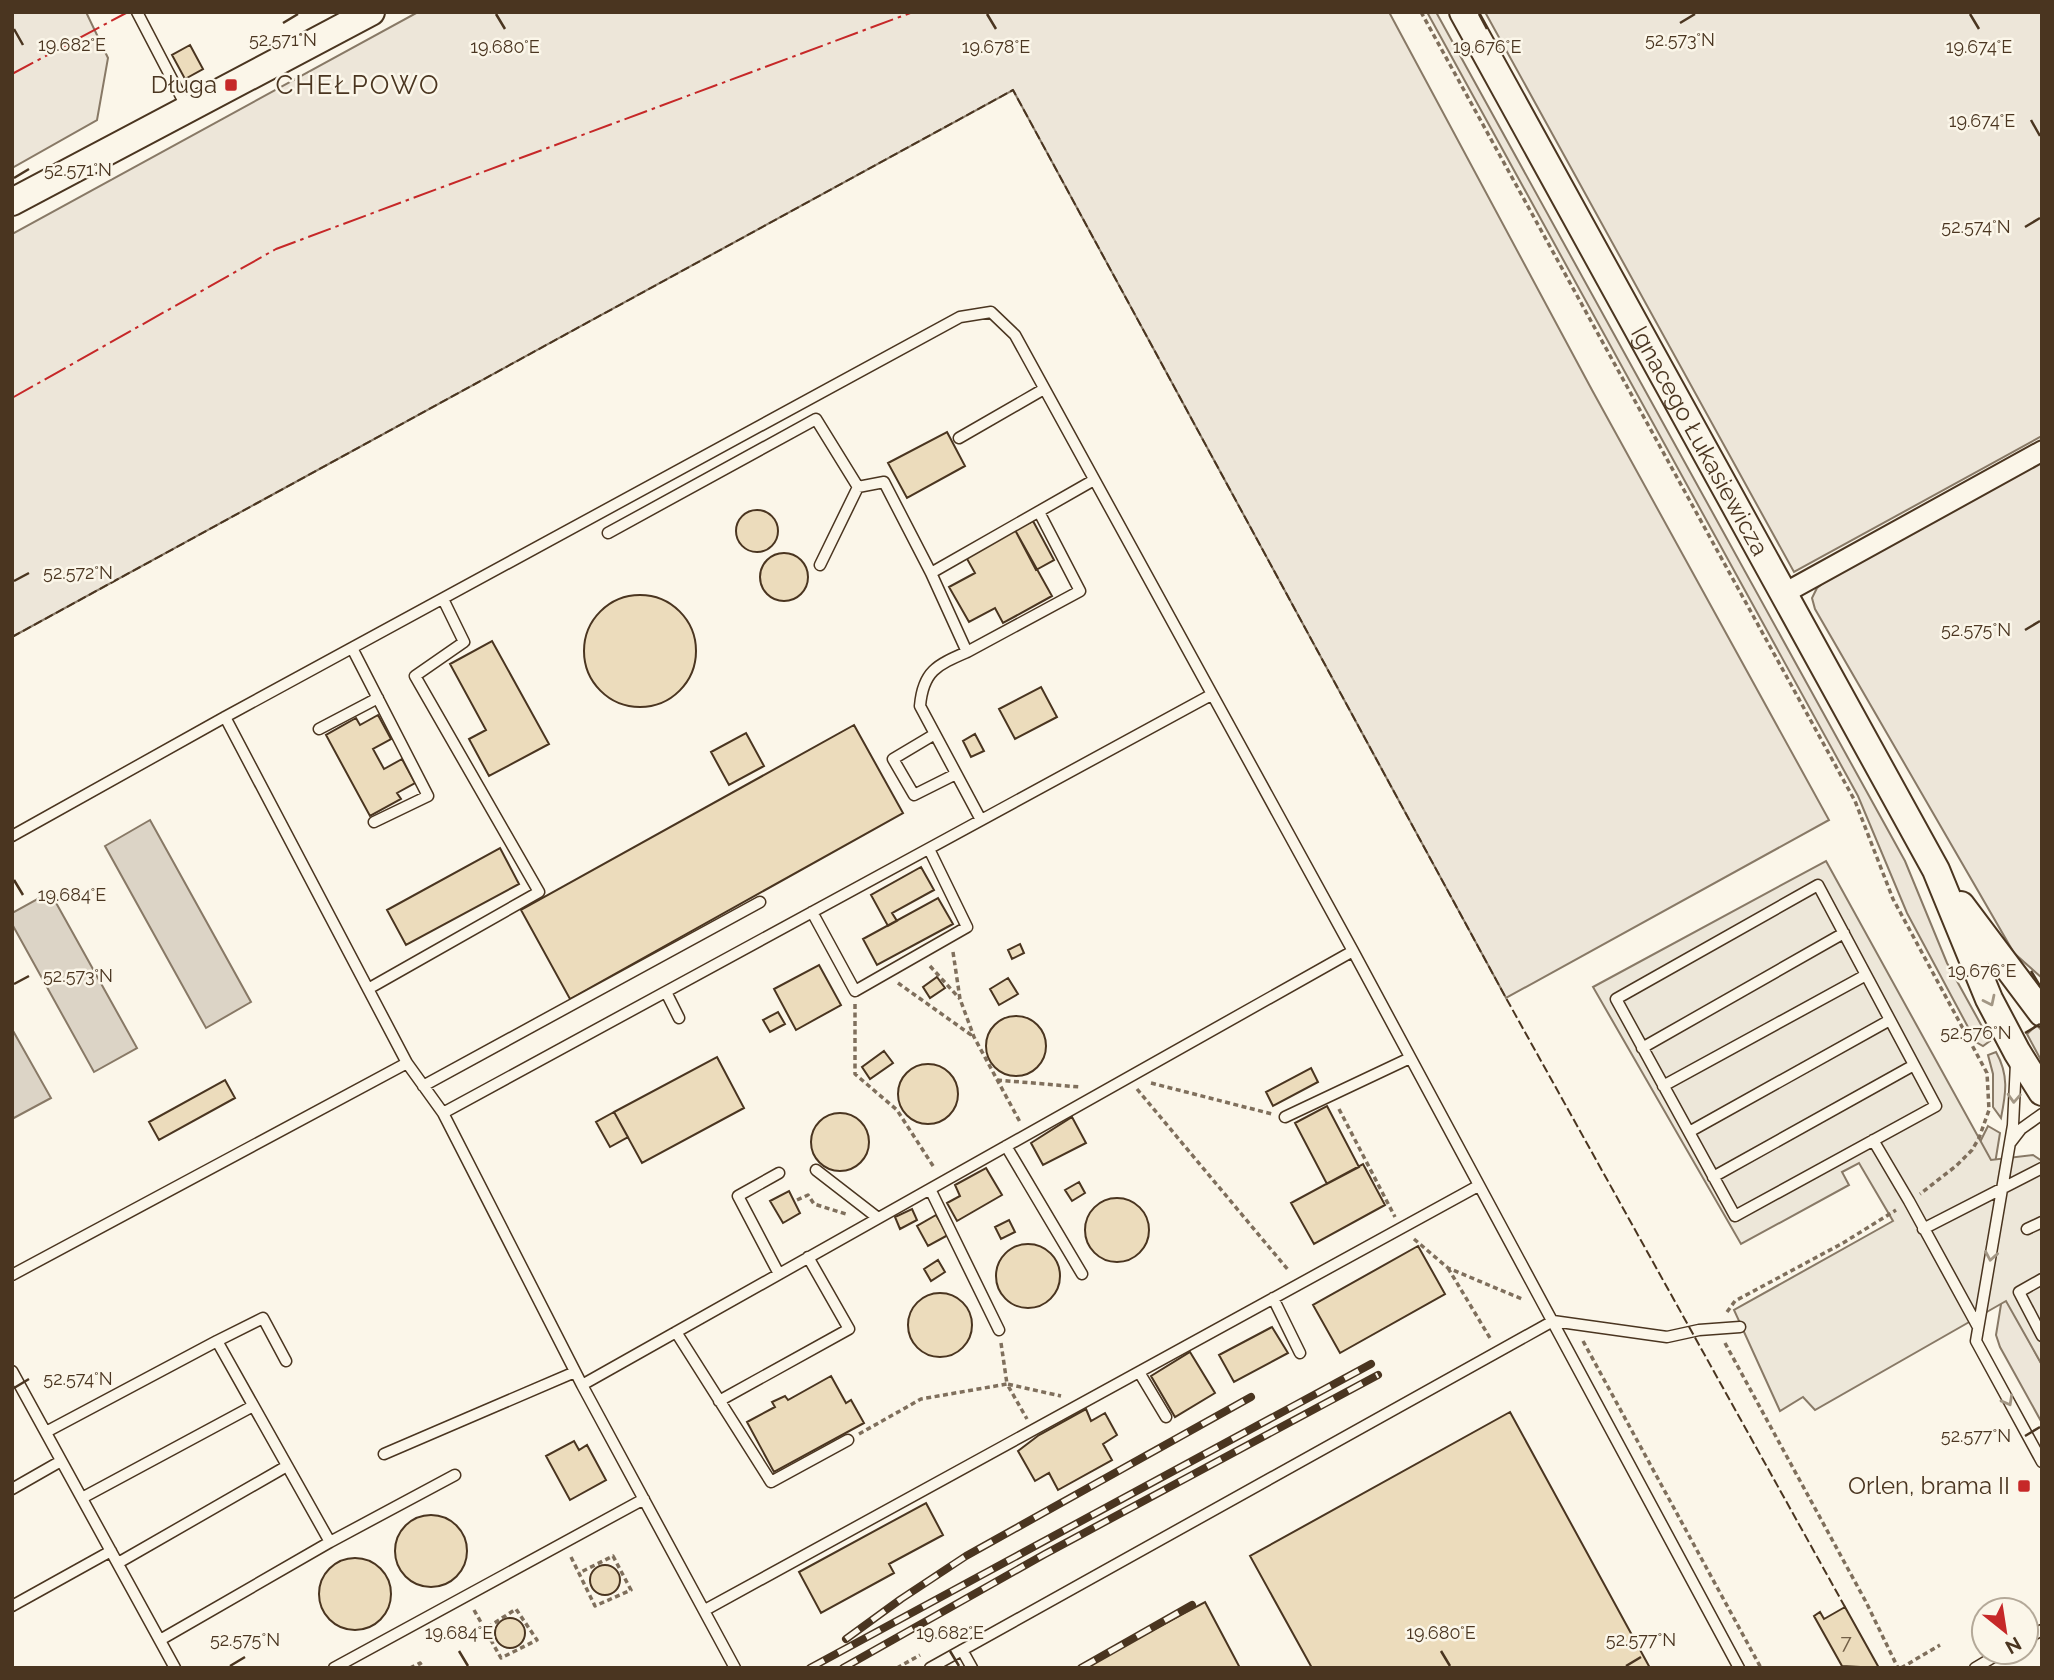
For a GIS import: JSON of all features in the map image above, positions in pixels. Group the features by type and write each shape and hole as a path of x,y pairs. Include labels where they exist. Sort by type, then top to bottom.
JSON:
{"main road":[{"path":"12,202 371,12"},
{"name":"Ignacego Łukasiewicza","path":"1463,12 1936,870 1989,999 2042,1092"},
{"name":"Ignacego Łukasiewicza","path":"1936,870 2042,1013"}],"street":[{"path":"1783,594 2042,451"}],"lane":[{"path":"137,12 187,108"},
{"path":"12,836 960,317 991,312 1015,335 1353,951 1740,1668"},
{"path":"959,438 1044,389"},
{"path":"607,533 816,419 858,486"},
{"path":"931,573 1094,481"},
{"path":"858,486 884,482 931,573 967,652"},
{"path":"820,565 858,486"},
{"path":"981,820 920,706 922,685 933,670 1080,591 1039,512"},
{"path":"368,989 539,892 415,676 464,642 443,598"},
{"path":"352,648 428,796 374,822"},
{"path":"443,1113 1211,695"},
{"path":"319,729 378,698"},
{"path":"225,717 407,1063 443,1113 575,1372 735,1668"},
{"path":"935,734 893,759 914,795 957,774"},
{"path":"812,912 855,991 967,927 929,849"},
{"path":"1818,885 1866,975 1936,1106 1734,1216 1616,999 1818,885"},
{"path":"423,1086 760,902"},
{"path":"1642,1048 1844,933"},
{"path":"582,1385 1353,951"},
{"path":"1663,1086 1866,975"},
{"path":"666,992 678,1018"},
{"path":"1689,1132 1890,1020"},
{"path":"2017,1052 2010,1143 1976,1341 2042,1462"},
{"path":"1285,1117 1410,1058"},
{"path":"12,1275 407,1063"},
{"path":"1713,1177 1914,1065"},
{"path":"2010,1143 2021,1129 2042,1114"},
{"path":"1872,1140 1909,1201 1978,1327"},
{"path":"1006,1146 1082,1274"},
{"path":"1923,1229 2042,1168"},
{"path":"816,1170 875,1220"},
{"path":"779,1173 738,1196 779,1273"},
{"path":"705,1610 1478,1186"},
{"path":"930,1189 999,1330"},
{"path":"2027,1229 2042,1222"},
{"path":"719,1401 849,1329 808,1257"},
{"path":"2042,1279 2019,1292 2042,1336"},
{"path":"1273,1298 1300,1353"},
{"path":"46,1432 262,1318 286,1361"},
{"path":"930,1668 1553,1321 1667,1337 1740,1327"},
{"path":"676,1332 771,1482 848,1440"},
{"path":"217,1341 330,1542"},
{"path":"12,1371 175,1668"},
{"path":"384,1454 575,1372"},
{"path":"1139,1372 1166,1417"},
{"path":"82,1498 253,1406"},
{"path":"12,1489 61,1461"},
{"path":"118,1563 287,1466"},
{"path":"160,1640 330,1542 455,1475"},
{"path":"334,1668 644,1499"},
{"path":"12,1606 111,1551"},
{"path":"962,1650 972,1668"}],"path":[{"path":"1421,12 1855,801 1893,900 1987,1073 1989,1097 1986,1118 1972,1150 1909,1201 1843,1243 1735,1301 1721,1328 1724,1342 1866,1602 1899,1668 1940,1645"},
{"path":"950,936 960,999 974,1037 1027,1134"},
{"path":"919,954 960,999"},
{"path":"885,974 974,1037"},
{"path":"855,991 855,1073 897,1110 942,1180"},
{"path":"1128,1077 1285,1117"},
{"path":"1128,1077 1299,1284"},
{"path":"997,1080 1107,1090"},
{"path":"1331,1095 1401,1228 1448,1268 1547,1310"},
{"path":"797,1199 808,1195 814,1204 875,1220"},
{"path":"1574,1325 1761,1668"},
{"path":"999,1330 1007,1384 1033,1430"},
{"path":"848,1440 921,1399 1007,1384 1086,1401"},
{"path":"564,1542 579,1573 595,1606 631,1590 613,1556 579,1573"},
{"path":"466,1595 501,1658 537,1640 516,1609 485,1629"},
{"path":"410,1668 420,1663 423,1668"}],"shaded area":[{"path":"12,12 86,12 108,58 97,120 12,168"},
{"path":"418,12 1389,12 1592,390 1829,820 1506,998 1013,90 12,637 12,234"},
{"path":"1427,12 1436,12 1905,861 1947,963 1990,1041 1983,1046 1976,1042 1907,913 1858,796"},
{"path":"1485,12 2042,12 2042,436 1794,572"},
{"path":"2042,457 2042,978 2014,953 1815,609 1812,598 1817,588 1831,577"},
{"path":"150,820 251,1002 206,1028 105,846"},
{"path":"1826,861 1991,1160 2033,1155 2042,1161 2042,1365 2006,1301 1815,1410 1803,1397 1780,1411 1734,1310 1893,1221 1859,1163 1842,1172 1849,1185 1741,1244 1593,987"},
{"path":"50,892 137,1048 94,1072 12,924 12,913"},
{"path":"2037,1025 2042,1031 2042,1062 2027,1034"},
{"path":"12,1029 51,1098 12,1119"},
{"path":"1996,1052 2003,1068 2005,1084 2001,1118 1993,1107 1993,1074 1988,1055"},
{"path":"1988,1126 2000,1133 1993,1176 1974,1154"},
{"path":"2003,1292 2042,1365 2042,1423 1996,1335"}],"building":[{"path":"190,45 203,69 185,79 172,55"},
{"path":"947,432 965,466 907,498 888,463"},
{"path":"757,510 772,516 778,531 772,546 757,552 742,546 736,531 742,516"},
{"path":"1033,521 1054,560 1036,570 1015,530"},
{"path":"1015,530 1052,596 1003,623 995,608 969,622 949,587 975,573 966,557"},
{"path":"784,553 801,560 808,577 801,594 784,601 767,594 760,577 767,560"},
{"path":"640,595 661,600 679,612 691,630 696,651 691,672 679,690 661,702 640,707 619,702 601,690 589,672 584,651 589,630 601,612 619,600"},
{"path":"492,641 549,744 489,776 469,739 486,730 450,664"},
{"path":"1041,687 1057,717 1015,739 999,709"},
{"path":"378,715 391,739 373,749 384,769 402,759 415,783 397,793 401,799 370,816 326,735 356,718 360,725"},
{"path":"854,725 903,813 570,999 521,910"},
{"path":"746,733 764,766 729,785 711,752"},
{"path":"975,734 984,751 971,757 963,741"},
{"path":"500,848 519,884 406,945 387,910"},
{"path":"921,867 934,890 892,913 897,921 888,926 871,895"},
{"path":"938,898 953,924 877,965 863,939"},
{"path":"1020,944 1024,953 1012,959 1008,950"},
{"path":"819,965 841,1005 796,1030 774,989"},
{"path":"937,977 945,988 930,998 923,987"},
{"path":"1008,978 1018,994 999,1005 990,989"},
{"path":"778,1012 785,1024 770,1032 763,1020"},
{"path":"1016,1016 1033,1021 1041,1029 1046,1046 1041,1063 1033,1071 1016,1076 999,1071 991,1063 986,1046 991,1029 999,1021"},
{"path":"884,1051 893,1063 870,1079 862,1067"},
{"path":"717,1057 744,1108 642,1163 614,1112"},
{"path":"922,1064 934,1064 953,1077 958,1094 956,1106 945,1119 934,1124 922,1124 903,1111 898,1100 898,1088 911,1069"},
{"path":"1311,1068 1318,1082 1273,1106 1266,1092"},
{"path":"225,1080 235,1098 159,1140 149,1122"},
{"path":"1327,1106 1359,1167 1327,1184 1295,1123"},
{"path":"614,1112 628,1137 610,1147 596,1122"},
{"path":"834,1113 846,1113 861,1121 869,1136 869,1148 861,1163 846,1171 834,1171 819,1163 811,1148 811,1136 819,1121"},
{"path":"1072,1117 1086,1143 1043,1165 1031,1143"},
{"path":"1363,1164 1385,1205 1314,1244 1291,1203"},
{"path":"986,1168 1002,1195 957,1221 947,1203 960,1196 955,1185"},
{"path":"1079,1182 1085,1193 1072,1201 1065,1190"},
{"path":"789,1191 800,1213 783,1223 770,1201"},
{"path":"1117,1198 1129,1200 1140,1207 1147,1218 1147,1242 1140,1253 1129,1260 1117,1262 1105,1260 1094,1253 1087,1242 1085,1230 1087,1218 1094,1207 1105,1200"},
{"path":"912,1209 917,1220 900,1229 895,1217"},
{"path":"936,1215 948,1235 928,1246 917,1226"},
{"path":"1009,1220 1015,1232 1001,1239 995,1227"},
{"path":"1028,1244 1040,1246 1051,1253 1058,1264 1058,1288 1051,1299 1040,1306 1028,1308 1016,1306 1005,1299 998,1288 996,1276 998,1264 1005,1253 1016,1246"},
{"path":"1418,1246 1445,1294 1340,1353 1313,1305"},
{"path":"938,1260 945,1272 931,1281 924,1269"},
{"path":"940,1293 952,1295 963,1302 970,1313 970,1337 963,1348 952,1355 940,1357 928,1355 917,1348 910,1337 908,1325 910,1313 917,1302 928,1295"},
{"path":"1272,1327 1288,1353 1234,1382 1219,1355"},
{"path":"1190,1352 1215,1393 1175,1417 1151,1376"},
{"path":"831,1376 846,1403 851,1400 864,1423 774,1472 747,1422 775,1407 772,1402 785,1396 788,1400"},
{"path":"1086,1409 1091,1421 1105,1413 1117,1435 1103,1444 1112,1460 1058,1490 1049,1473 1035,1481 1018,1451 1039,1435"},
{"path":"1510,1412 1650,1668 1312,1668 1250,1556"},
{"path":"574,1441 579,1450 587,1445 606,1480 570,1500 546,1456"},
{"path":"926,1503 943,1535 889,1564 894,1573 821,1613 799,1572"},
{"path":"424,1515 438,1515 457,1525 467,1544 467,1558 457,1577 438,1587 424,1587 405,1577 395,1558 395,1544 405,1525"},
{"path":"348,1558 362,1558 381,1568 391,1587 391,1601 381,1620 362,1630 348,1630 329,1620 319,1601 319,1587 329,1568"},
{"path":"605,1565 616,1569 620,1580 616,1591 605,1595 594,1591 590,1580 594,1569"},
{"path":"1205,1602 1240,1668 1082,1668"},
{"path":"1845,1607 1879,1668 1842,1666 1814,1616 1820,1612 1824,1619"},
{"path":"510,1618 521,1622 525,1633 521,1644 510,1648 499,1644 495,1633 499,1622"}],"railway":[{"path":"810,1668 1371,1364"},
{"path":"843,1668 1045,1554 1378,1375"},
{"path":"846,1639 966,1556 1251,1397"},
{"path":"1081,1668 1192,1605"}],"fence":[{"path":"12,637 1013,90 1506,998 1845,1607"}],"power":[{"path":"12,74 128,12"},
{"path":"12,398 276,249 913,12"}],"place":[{"name":"Długa","path":"231,85"},
{"name":"Orlen, brama II","path":"2024,1486"}],"district":[{"name":"CHEŁPOWO","path":"358,85"}]}
